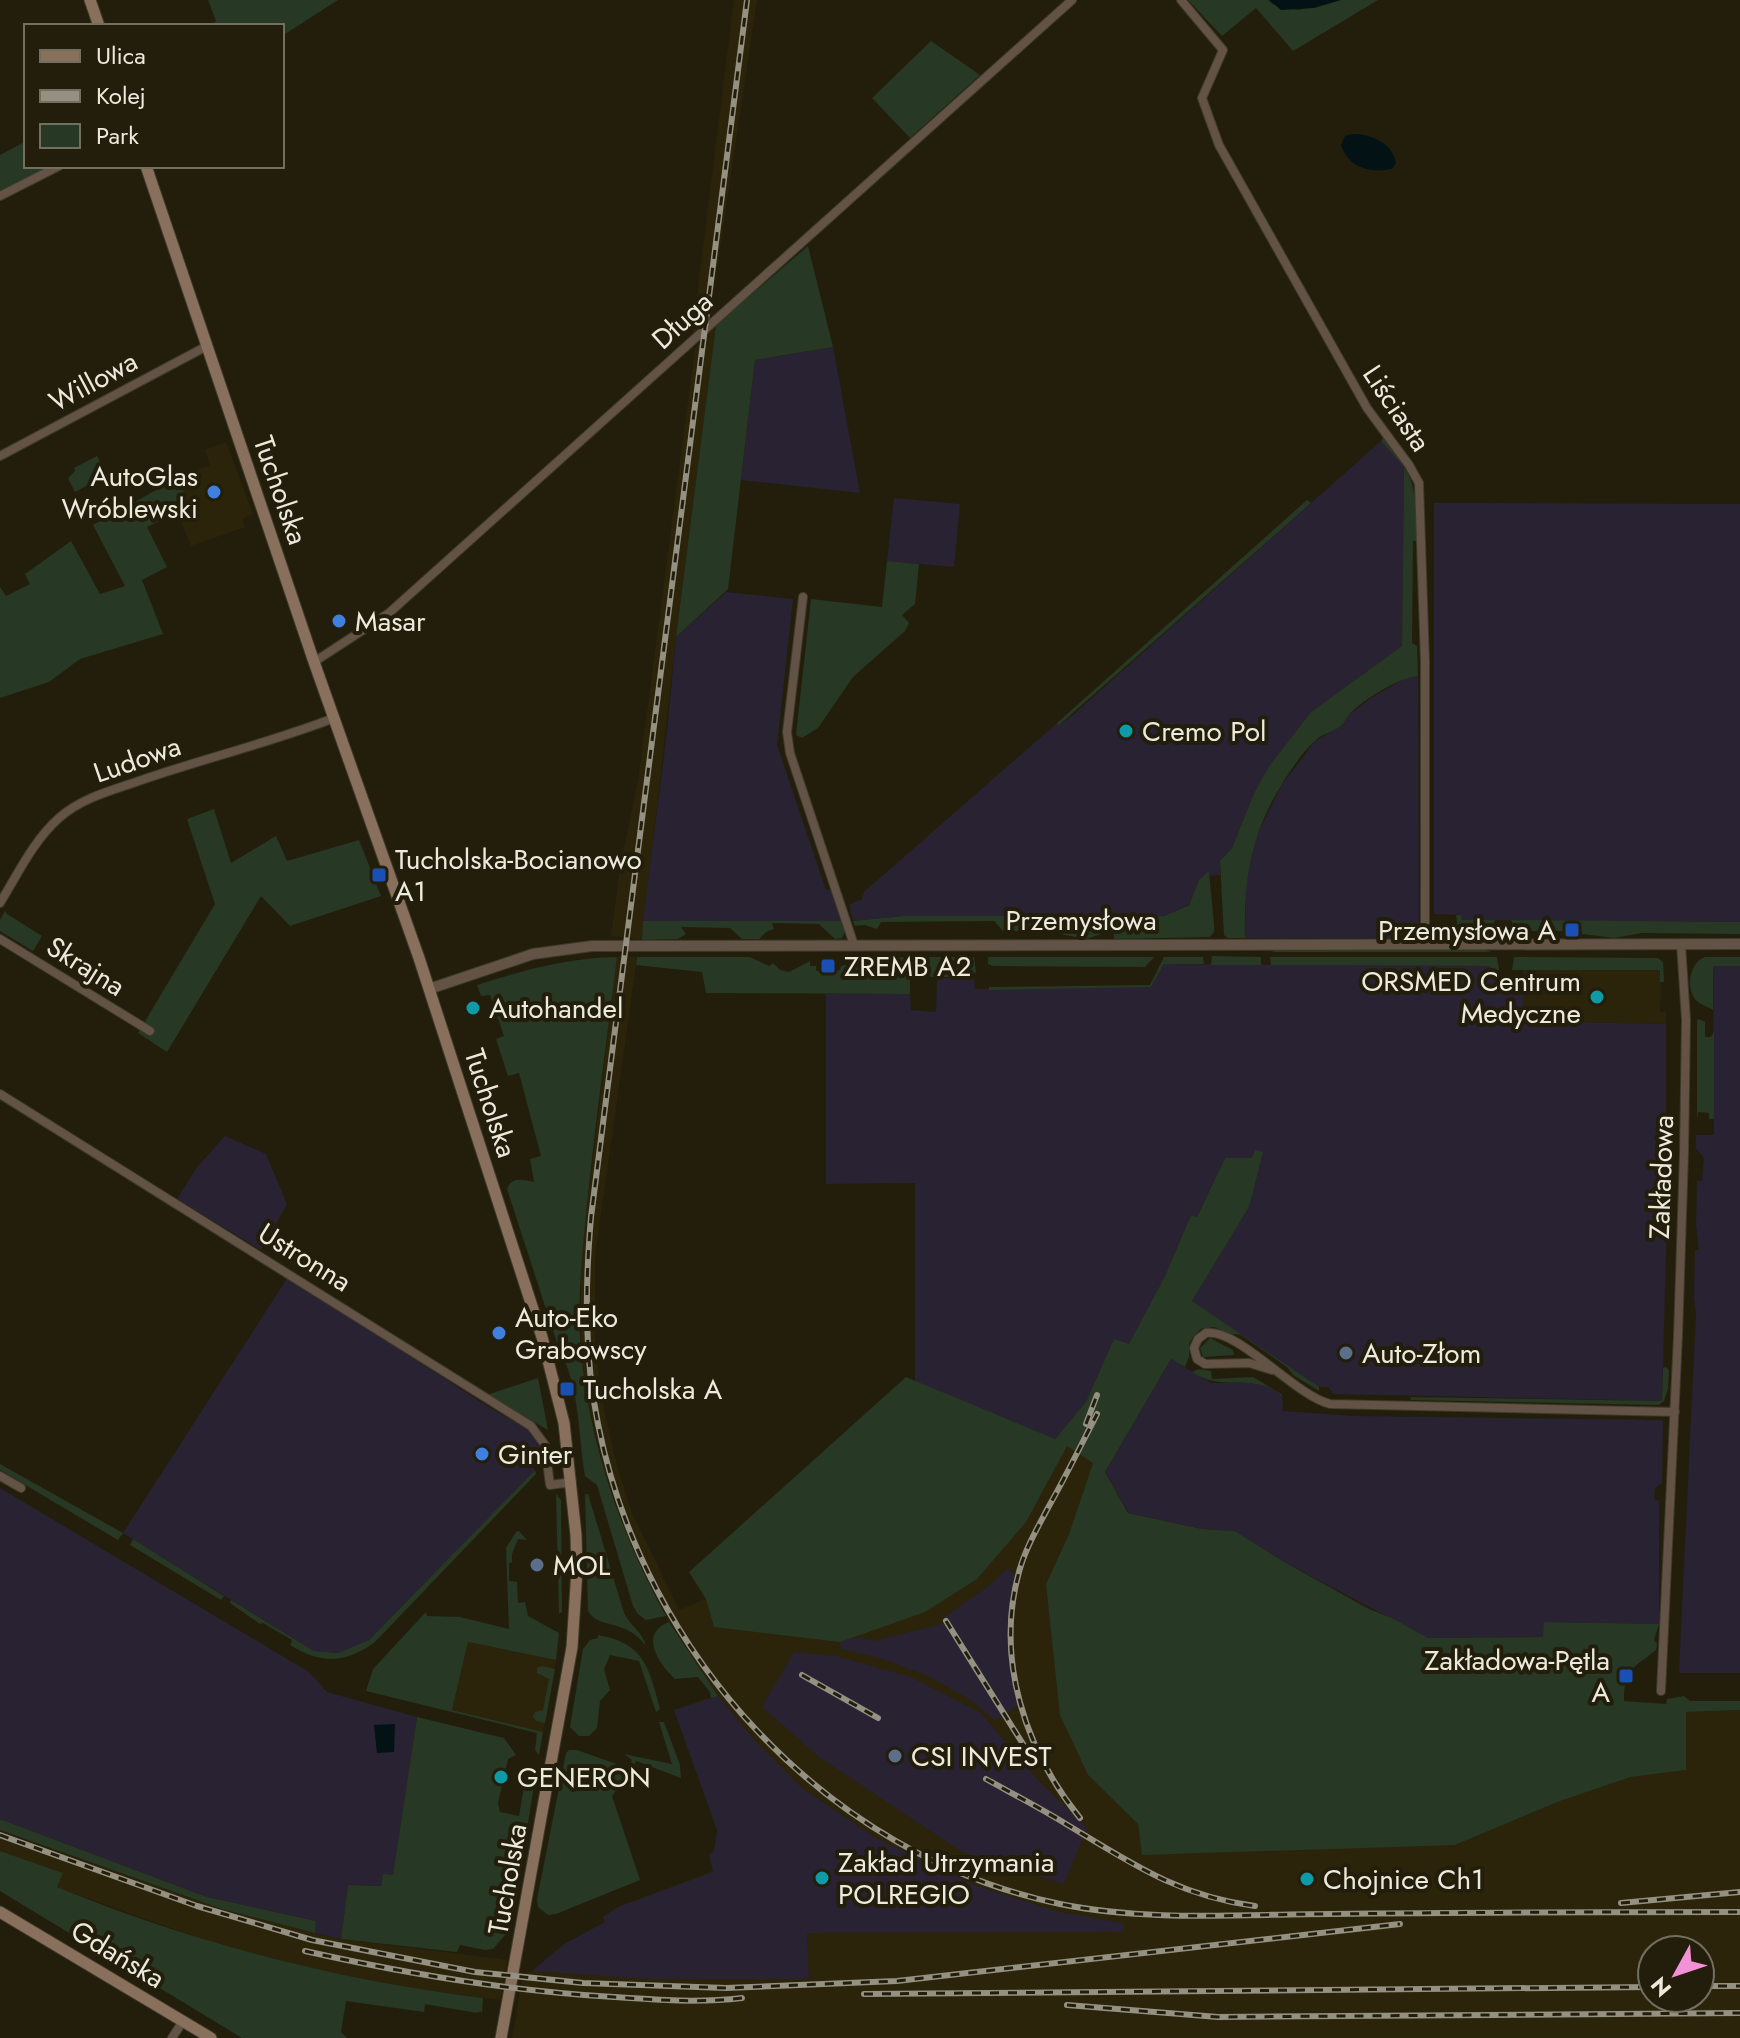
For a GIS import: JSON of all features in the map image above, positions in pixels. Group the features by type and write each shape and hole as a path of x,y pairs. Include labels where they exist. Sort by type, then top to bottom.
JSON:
{"main road":[{"path":"90,0 98,24"},
{"name":"Tucholska","path":"147,168 314,662 429,989 551,1365 564,1423 572,1482 577,1570 572,1647 501,2038"},
{"name":"Gdańska","path":"0,1912 211,2038"}],"street":[{"name":"Długa","path":"314,662 389,613 1072,0"},
{"name":"Liściasta","path":"1181,0 1223,50 1202,98 1224,154 1367,408 1419,483 1425,662 1425,944"},
{"path":"0,196 55,168"},
{"name":"Willowa","path":"0,456 207,346"},
{"path":"803,597 787,732 790,753 854,945"},
{"name":"Ludowa","path":"0,903 34,846 72,808 92,797 178,767 334,718"},
{"name":"Skrajna","path":"0,939 150,1031"},
{"name":"Zakładowa","path":"1661,1691 1675,1412 1686,1048 1681,944"},
{"name":"Przemysłowa","path":"429,989 522,957 564,948 625,945 1740,944"},
{"name":"Ustronna","path":"0,1094 531,1426 545,1445 550,1485 572,1482"},
{"path":"1272,1370 1249,1363 1205,1364 1195,1357 1195,1345 1204,1334 1215,1332 1256,1356 1317,1400 1333,1405 1675,1412"},
{"path":"0,1476 21,1488"},
{"path":"172,2038 183,2021"}],"shaded area":[{"path":"734,0 757,0 709,321 692,336"},
{"path":"1269,0 1341,0 1314,8 1281,10"},
{"path":"1345,136 1373,137 1385,145 1394,156 1396,163 1392,169 1368,169 1349,159 1341,145"},
{"path":"716,325 676,637 642,940 611,936 621,862 638,781 695,348"},
{"path":"833,347 860,493 741,480 755,360"},
{"path":"1381,441 1404,466 1402,646 1311,712 1274,760 1254,793 1232,848 1220,861 1220,875 1210,876 1209,872 1199,880 1189,904 1164,916 1129,918 1113,924 1088,927 1006,916 903,916 853,921 849,905 862,899 864,892 1057,723 1058,726 1074,714"},
{"name":"AutoGlas Wróblewski","path":"226,442 253,514 242,519 245,527 191,546 177,511 189,506 178,478 210,465 205,450"},
{"path":"894,498 960,504 954,567 887,561"},
{"path":"1434,503 1740,504 1740,922 1461,920 1461,915 1434,914"},
{"path":"726,592 793,599 777,745 826,890 831,889 842,921 643,921 676,637"},
{"path":"1409,676 1418,676 1419,933 1411,938 1245,938 1246,872 1253,843 1281,786 1315,741 1342,725 1349,715 1371,698"},
{"path":"617,957 637,957 595,1256 595,1347 604,1409 632,1513 679,1610 706,1599 715,1627 1067,1445 1093,1463 1069,1534 1046,1584 1088,1775 1138,1824 1455,1845 1560,1801 1631,1777 1686,1770 1686,1712 1740,1710 1740,2038 512,2038 523,1974 532,1971 564,1944 605,1923 603,1917 618,1907 713,1871 709,1854 714,1852 717,1830 674,1710 717,1695 669,1622 631,1547 603,1466 581,1351 581,1258"},
{"path":"1164,964 1492,966 1492,976 1523,976 1523,1021 1666,1024 1666,1155 1660,1156 1668,1181 1662,1401 1334,1394 1328,1387 1317,1387 1192,1301 1249,1207 1255,1150 1253,1158 1225,1158 1197,1217 1191,1215 1165,1276 1129,1345 1114,1340 1086,1403 1055,1439 915,1383 915,1183 826,1184 826,994 910,994 911,1010 936,1012 937,978 974,977 975,989 1151,987"},
{"path":"1713,966 1740,966 1740,1673 1679,1673 1696,1313 1695,1250 1699,1250 1697,1181 1702,1181 1704,1158 1696,1149 1696,1135 1714,1135"},
{"path":"1523,970 1661,970 1660,1011 1666,1013 1666,1024 1523,1021"},
{"path":"225,1136 266,1154 287,1204 261,1250 177,1199 197,1167"},
{"path":"288,1277 527,1429 542,1450 529,1463 535,1470 369,1640 339,1653 314,1651 123,1533"},
{"path":"1171,1359 1211,1383 1263,1383 1282,1396 1283,1411 1355,1416 1663,1420 1662,1483 1655,1488 1654,1499 1659,1501 1659,1624 1545,1622 1544,1637 1428,1638 1286,1563 1235,1531 1202,1529 1129,1513 1105,1472"},
{"path":"0,1488 309,1672 327,1692 417,1717 393,1876 381,1886 348,1885 341,1939 315,1933 316,1921 207,1897 0,1819"},
{"path":"1007,1569 1015,1574 1009,1641 1018,1706 995,1720 969,1699 926,1675 880,1658 841,1649 840,1642 857,1637 874,1641 945,1623 943,1618"},
{"path":"468,1642 556,1660 543,1732 452,1710"},
{"path":"794,1652 836,1656 911,1677 981,1713 1039,1781 1087,1828 1064,1884 962,1852 819,1757 762,1707"},
{"path":"718,1696 756,1742 802,1788 876,1838 977,1886 1059,1912 1124,1923 1124,1932 807,1933 809,1979 648,1979 532,1971 564,1944 605,1922 603,1917 618,1907 713,1872 709,1854 714,1852 717,1830 674,1710"},
{"path":"395,1724 394,1752 377,1753 374,1725"},
{"path":"0,1831 222,1909 315,1933 507,1960 500,2000 432,1992 316,1970 210,1942 56,1887 62,1873 0,1851"}],"green space":[{"path":"208,0 338,0 284,35 284,24 212,24 216,21"},
{"path":"1188,0 1269,0 1272,4 1298,10 1341,0 1378,0 1293,51 1256,8 1222,36"},
{"path":"931,41 980,75 910,138 872,98"},
{"path":"24,142 24,168 49,168 0,193 0,155"},
{"path":"808,246 833,347 755,360 728,589 676,637 716,325"},
{"path":"1383,438 1394,453 1404,467 1381,441"},
{"path":"97,456 107,475 75,492 68,478 75,471 74,468"},
{"path":"1404,467 1415,496 1416,509 1412,643 1417,646 1418,676 1401,680 1372,696 1355,709 1343,724 1316,740 1299,759 1273,799 1257,836 1248,874 1245,938 1228,938 1224,935 1220,861 1232,848 1254,793 1270,765 1311,712 1402,646"},
{"path":"178,478 189,506 147,527 167,567 142,580 163,634 80,659 49,682 0,698 0,587 6,596 30,584 25,574 71,541 100,594 125,586 93,525"},
{"path":"1307,500 1311,503 1058,726 1057,723"},
{"path":"887,561 919,564 915,604 902,615 909,623 905,631 853,677 818,728 802,738 796,735 811,599 882,607"},
{"path":"214,809 231,863 276,836 287,861 359,840 381,896 290,926 261,896 167,1052 138,1033 215,904 187,819"},
{"path":"1209,871 1214,924 1210,937 1114,939 1113,924 1129,918 1164,916 1189,905 1199,880"},
{"path":"5,911 42,936 33,951 0,931 0,920"},
{"path":"1456,915 1461,915 1462,920 1495,920 1491,931 1458,931"},
{"path":"903,916 1006,916 1088,927 1099,925 1101,934 1086,939 1060,934 1060,931 1003,931 994,921 881,922 877,929 855,926 853,921"},
{"path":"1511,920 1740,922 1740,934 1642,933 1614,938 1582,934 1582,931 1515,931"},
{"path":"643,921 842,921 845,931 842,938 835,939 819,924 772,923 774,929 759,939 742,939 730,928 681,927 686,934 678,939 642,940"},
{"path":"1278,949 1483,949 1491,952 1272,952"},
{"path":"1212,956 1261,957 1261,965 1211,965"},
{"path":"617,957 585,1223 580,1333 591,1420 610,1488 635,1553 666,1616 646,1620 633,1606 597,1485 585,1476 571,1379 507,1189 515,1181 534,1182 530,1159 541,1156 519,1073 508,1076 496,1039 504,1036 490,995 481,996 477,985 546,966"},
{"path":"637,957 750,957 769,966 773,963 780,970 789,972 810,961 810,966 816,966 816,971 840,970 841,966 878,958 907,957 910,960 910,994 706,993 702,972 636,965"},
{"path":"927,957 974,957 976,972 970,977 931,977 926,972"},
{"path":"988,957 1154,957 1145,967 993,966 988,964"},
{"path":"1164,957 1203,957 1204,964 1164,964 1151,987 989,990 989,987 1150,985"},
{"path":"1270,957 1497,957 1500,976 1491,976 1491,966 1271,965"},
{"path":"1514,957 1658,958 1663,962 1664,982 1660,982 1660,970 1512,970"},
{"path":"1705,957 1740,957 1740,966 1713,966 1713,1010 1697,1001 1691,991 1692,970"},
{"path":"1699,1019 1705,1022 1705,1037 1711,1037 1714,1031 1714,1119 1709,1119 1709,1113 1698,1112 1697,1119"},
{"path":"1255,1150 1263,1152 1249,1207 1192,1301 1319,1387 1319,1391 1241,1335 1214,1327 1201,1329 1189,1344 1185,1367 1171,1359 1105,1472 1128,1513 1202,1529 1235,1531 1286,1563 1428,1638 1543,1637 1544,1622 1659,1624 1654,1640 1656,1650 1631,1670 1624,1690 1624,1701 1666,1704 1667,1699 1684,1696 1690,1701 1740,1701 1740,1710 1686,1712 1686,1770 1631,1777 1560,1801 1455,1845 1142,1855 1138,1824 1088,1775 1060,1715 1046,1584 1069,1534 1093,1463 1067,1446 1026,1522 977,1579 925,1612 840,1642 714,1627 706,1599 689,1572 906,1377 1055,1439 1086,1402 1114,1339 1129,1344 1165,1276 1191,1215 1197,1217 1225,1158 1252,1158"},
{"path":"1210,1338 1233,1350 1234,1355 1203,1357 1200,1348"},
{"path":"1663,1368 1669,1370 1668,1388 1664,1401 1659,1405 1411,1400 1410,1397 1662,1401"},
{"path":"1199,1369 1211,1371 1212,1379 1253,1377 1283,1398 1263,1385 1216,1381 1192,1372"},
{"path":"538,1378 548,1430 487,1395"},
{"path":"0,1464 123,1533 118,1540 0,1470"},
{"path":"535,1470 536,1474 375,1642 353,1654 333,1659 312,1656 290,1645 292,1640 260,1624 230,1603 231,1600 314,1651 338,1653 369,1640"},
{"path":"556,1494 561,1500 562,1612 559,1614"},
{"path":"585,1494 588,1494 624,1613 646,1646 630,1631 599,1621 588,1611"},
{"path":"519,1531 527,1540 518,1539 512,1562 509,1563 509,1581 517,1582 518,1603 525,1602 528,1616 559,1633 556,1660 468,1642 452,1710 543,1732 539,1755 535,1750 537,1733 366,1691 373,1669 426,1612 427,1616 460,1617 509,1629 506,1548"},
{"path":"133,1539 224,1596 221,1600 130,1545"},
{"path":"669,1622 718,1696 711,1698 698,1677 675,1679 658,1658 653,1641 655,1634"},
{"path":"598,1635 626,1644 642,1659 660,1709 656,1712 639,1661 610,1655 604,1669 610,1690 600,1701 597,1728 589,1736 579,1736 570,1727 583,1649"},
{"path":"537,1668 555,1669 545,1723 533,1717 535,1712 543,1710 549,1679 537,1673"},
{"path":"417,1717 504,1738 516,1755 508,1759 498,1803 500,1812 519,1816 527,1769 537,1767 511,1928 493,1949 460,1945 457,1952 341,1939 348,1885 381,1886 383,1874 393,1875"},
{"path":"659,1722 664,1722 680,1765 681,1778 636,1761 612,1796 640,1880 548,1915 538,1907 537,1899 566,1753 577,1750 628,1768 632,1760 624,1754 672,1764"},
{"path":"0,1819 207,1897 316,1921 315,1933 222,1909 0,1830"},
{"path":"0,1851 63,1873 57,1887 161,1925 320,1970 483,1998 482,2014 481,2011 477,2013 425,2004 424,2012 346,2001 341,2032 347,2038 242,2038 0,1891"}],"railway":[{"path":"747,0 589,1243 588,1347 598,1424 621,1509 657,1590 703,1664 758,1732 823,1792 896,1841 975,1879 1060,1904 1161,1915 1740,1912"},
{"path":"1086,1424 1097,1395"},
{"path":"1080,1818 1044,1763 1020,1702 1013,1670 1012,1605 1019,1572 1036,1530 1097,1414"},
{"path":"946,1621 1033,1760"},
{"path":"802,1675 878,1718"},
{"path":"986,1779 1156,1876 1202,1894 1255,1906"},
{"path":"0,1835 197,1906 312,1940 475,1972 583,1983 726,1988 897,1981 1400,1924"},
{"path":"1621,1903 1740,1892"},
{"path":"305,1951 420,1974 536,1991 662,2000 742,1998"},
{"path":"1716,1986 1740,1986"},
{"path":"864,1994 1636,1987"},
{"path":"1067,2005 1218,2017 1740,2013"}],"place":[{"name":"AutoGlas Wróblewski","path":"214,492"},
{"name":"Masar","path":"339,621"},
{"name":"Cremo Pol","path":"1126,731"},
{"name":"Tucholska-Bocianowo A1","path":"379,875"},
{"name":"Przemysłowa A","path":"1572,930"},
{"name":"ZREMB A2","path":"828,966"},
{"name":"ORSMED Centrum Medyczne","path":"1597,997"},
{"name":"Autohandel","path":"473,1008"},
{"name":"Auto-Eko Grabowscy","path":"499,1333"},
{"name":"Auto-Złom","path":"1346,1353"},
{"name":"Tucholska A","path":"567,1389"},
{"name":"Ginter","path":"482,1454"},
{"name":"MOL","path":"537,1565"},
{"name":"Zakładowa-Pętla A","path":"1626,1676"},
{"name":"CSI INVEST","path":"895,1756"},
{"name":"GENERON","path":"501,1777"},
{"name":"Zakład Utrzymania POLREGIO","path":"822,1878"},
{"name":"Chojnice Ch1","path":"1307,1879"}]}
